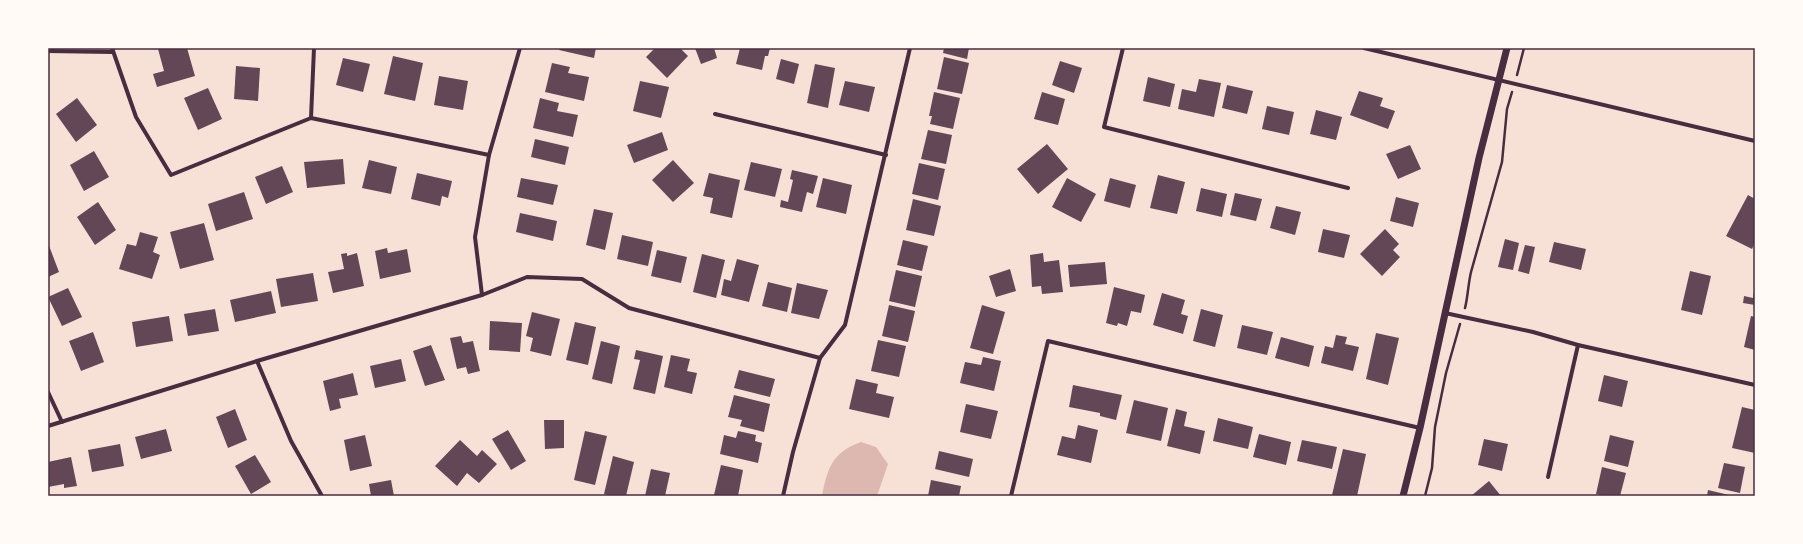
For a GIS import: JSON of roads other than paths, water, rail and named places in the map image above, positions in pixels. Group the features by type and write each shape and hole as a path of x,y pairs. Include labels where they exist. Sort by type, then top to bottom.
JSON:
{"street":[{"path":"311,118 314,48"},
{"path":"482,295 475,238 489,155 520,48"},
{"path":"783,496 793,452 820,358 846,325 910,48"},
{"path":"1123,48 1104,127 1348,188"},
{"path":"1364,48 1755,141"},
{"path":"1403,496 1420,428 1479,158 1507,48"},
{"path":"48,51 112,50 136,117 171,175 311,118 489,155"},
{"path":"715,114 886,155"},
{"path":"48,426 482,295 527,277 582,279 629,308 820,358"},
{"path":"1445,313 1462,318 1533,332 1578,345 1755,385"},
{"path":"1011,496 1048,341 1420,428"},
{"path":"1548,477 1578,345"},
{"path":"257,362 291,441 322,496"},
{"path":"48,392 62,422"}]}
